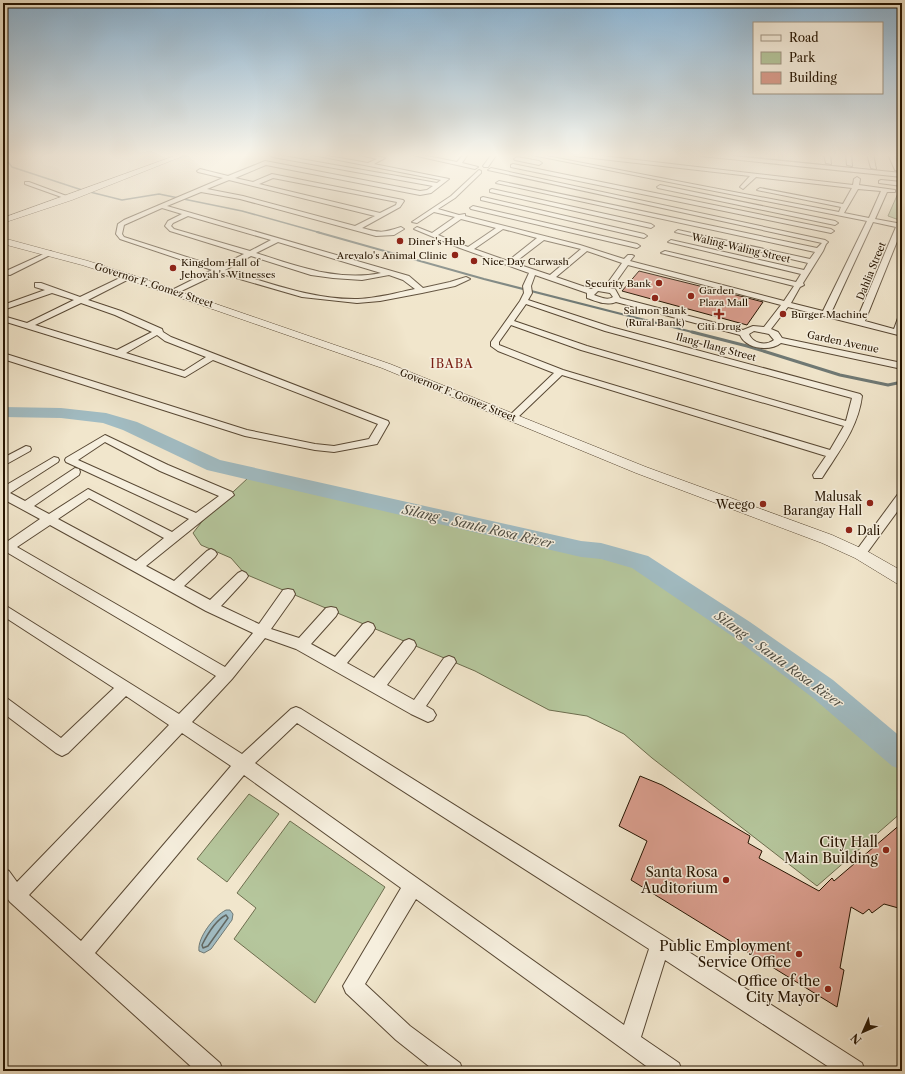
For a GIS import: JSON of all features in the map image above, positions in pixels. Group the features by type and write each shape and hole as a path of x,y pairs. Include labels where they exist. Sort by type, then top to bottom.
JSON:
{"street":[{"path":"3,221 51,204"},
{"path":"166,204 121,224 119,234 122,238 218,270 302,295 328,299 357,301 380,299 422,291 466,279"},
{"path":"268,204 376,234 386,234 416,225 442,204"},
{"path":"336,204 381,215"},
{"path":"357,228 399,204"},
{"path":"433,235 461,217 477,204"},
{"path":"505,204 644,236"},
{"path":"552,204 651,226"},
{"path":"596,204 820,251"},
{"path":"649,204 825,242"},
{"path":"686,212 694,204"},
{"path":"700,204 831,231"},
{"path":"743,204 835,223"},
{"path":"789,204 901,226"},
{"path":"766,330 800,285 845,206 836,204"},
{"path":"826,314 878,204"},
{"path":"161,206 406,278 422,291"},
{"path":"473,208 637,246"},
{"path":"433,210 586,248 626,262 900,333 902,318"},
{"path":"187,214 170,222 168,226 172,230 314,273 334,277 372,278 390,273"},
{"path":"607,289 658,217"},
{"path":"401,229 397,225 405,221 416,225 433,235 469,249 591,292 598,289 607,289 616,294 617,296 615,299"},
{"path":"684,223 663,256 800,285"},
{"name":"Dahlia Street","path":"860,323 901,226"},
{"path":"469,249 502,227"},
{"path":"678,232 813,262"},
{"path":"509,263 543,237"},
{"path":"175,292 277,240"},
{"name":"Governor F. Gomez Street","path":"3,241 50,253 175,292 386,366 640,470 827,539 860,554 902,579"},
{"name":"Waling-Waling Street","path":"671,242 807,273"},
{"path":"551,278 586,248"},
{"path":"3,272 8,273 50,253"},
{"path":"533,272 527,293 495,342 495,346 560,372 832,454"},
{"path":"26,326 129,277"},
{"path":"3,356 245,433 315,447 334,449 373,442 384,423 168,339 159,331 118,313 38,285"},
{"path":"3,308 52,290"},
{"path":"591,292 590,296 597,300 607,302 615,299 744,333 753,328 766,330 776,335 779,340 773,345 759,344 747,339 744,333"},
{"name":"Ilang-Ilang Street","path":"527,293 616,331 857,396 857,405 850,425"},
{"path":"3,318 185,374 213,356"},
{"path":"509,322 584,348 850,425 818,475"},
{"path":"119,353 159,331"},
{"name":"Garden Avenue","path":"779,340 858,355 902,366"},
{"path":"513,417 560,372"},
{"path":"138,566 172,537 198,519 228,496 164,468 105,438 70,460 198,519"},
{"path":"3,464 26,450"},
{"path":"54,460 3,493 211,607 262,631 301,645 422,712 449,662"},
{"path":"25,506 75,472"},
{"path":"172,537 88,492 6,546 227,675"},
{"path":"860,554 902,497"},
{"path":"175,587 210,554"},
{"path":"211,607 242,576"},
{"path":"16,896 227,675 262,631 288,594"},
{"path":"3,609 243,764 671,1071"},
{"path":"301,645 331,612"},
{"path":"337,665 368,628"},
{"path":"376,687 408,645"},
{"path":"3,704 62,748 124,688"},
{"path":"82,954 243,764 296,714 660,945 854,1071"},
{"path":"3,878 16,896 212,1071"},
{"path":"413,886 353,986 403,1033 452,1071"},
{"path":"629,1042 660,945"}],"green space":[{"path":"893,204 902,204 902,221 888,216"},
{"path":"248,478 402,511 548,546 573,554 602,558 636,567 701,611 755,643 902,771 902,812 817,886 652,758 624,734 587,716 549,710 475,671 245,574 231,558 201,545 193,533 204,519"},
{"path":"249,794 279,814 227,882 197,859"},
{"path":"290,821 385,887 315,1003 234,939 256,908 237,893"}],"water":[{"path":"226,910 230,910 233,914 232,920 211,949 204,953 199,951 201,940 207,928 216,917"}],"building":[{"name":"Garden Plaza Mall","path":"639,271 763,302 747,325 622,291"},
{"path":"640,776 662,785 750,836 748,843 762,851 759,858 819,891 832,878 834,881 902,823 902,909 884,904 872,913 869,909 863,914 851,907 840,968 844,970 837,1007 631,880 647,841 619,826"}],"waterway":[{"path":"208,204 242,211 321,233"},
{"path":"317,232 484,279 696,333"},
{"path":"692,332 747,346 840,375 888,385 902,382"},
{"name":"Silang - Santa Rosa River","path":"3,412 61,413 106,418 130,426 214,465 581,549 601,551 640,562 741,629 823,689 902,756"}],"place":[{"name":"Diner's Hub","path":"400,241"},
{"name":"Arevalo's Animal Clinic","path":"455,255"},
{"name":"Nice Day Carwash","path":"474,261"},
{"name":"Kingdom Hall of Jehovah's Witnesses","path":"173,268"},
{"name":"Security Bank","path":"659,283"},
{"name":"Garden Plaza Mall","path":"691,296"},
{"name":"Salmon Bank (Rural Bank)","path":"655,298"},
{"name":"Citi Drug","path":"719,314"},
{"name":"Burger Machine","path":"783,314"},
{"name":"Malusak Barangay Hall","path":"870,503"},
{"name":"Weego","path":"763,504"},
{"name":"Dali","path":"849,530"},
{"name":"City Hall Main Building","path":"886,850"},
{"name":"Santa Rosa Auditorium","path":"726,880"},
{"name":"Public Employment Service Office","path":"799,954"},
{"name":"Office of the City Mayor","path":"828,989"}],"district":[{"name":"IBABA","path":"452,363"}]}
